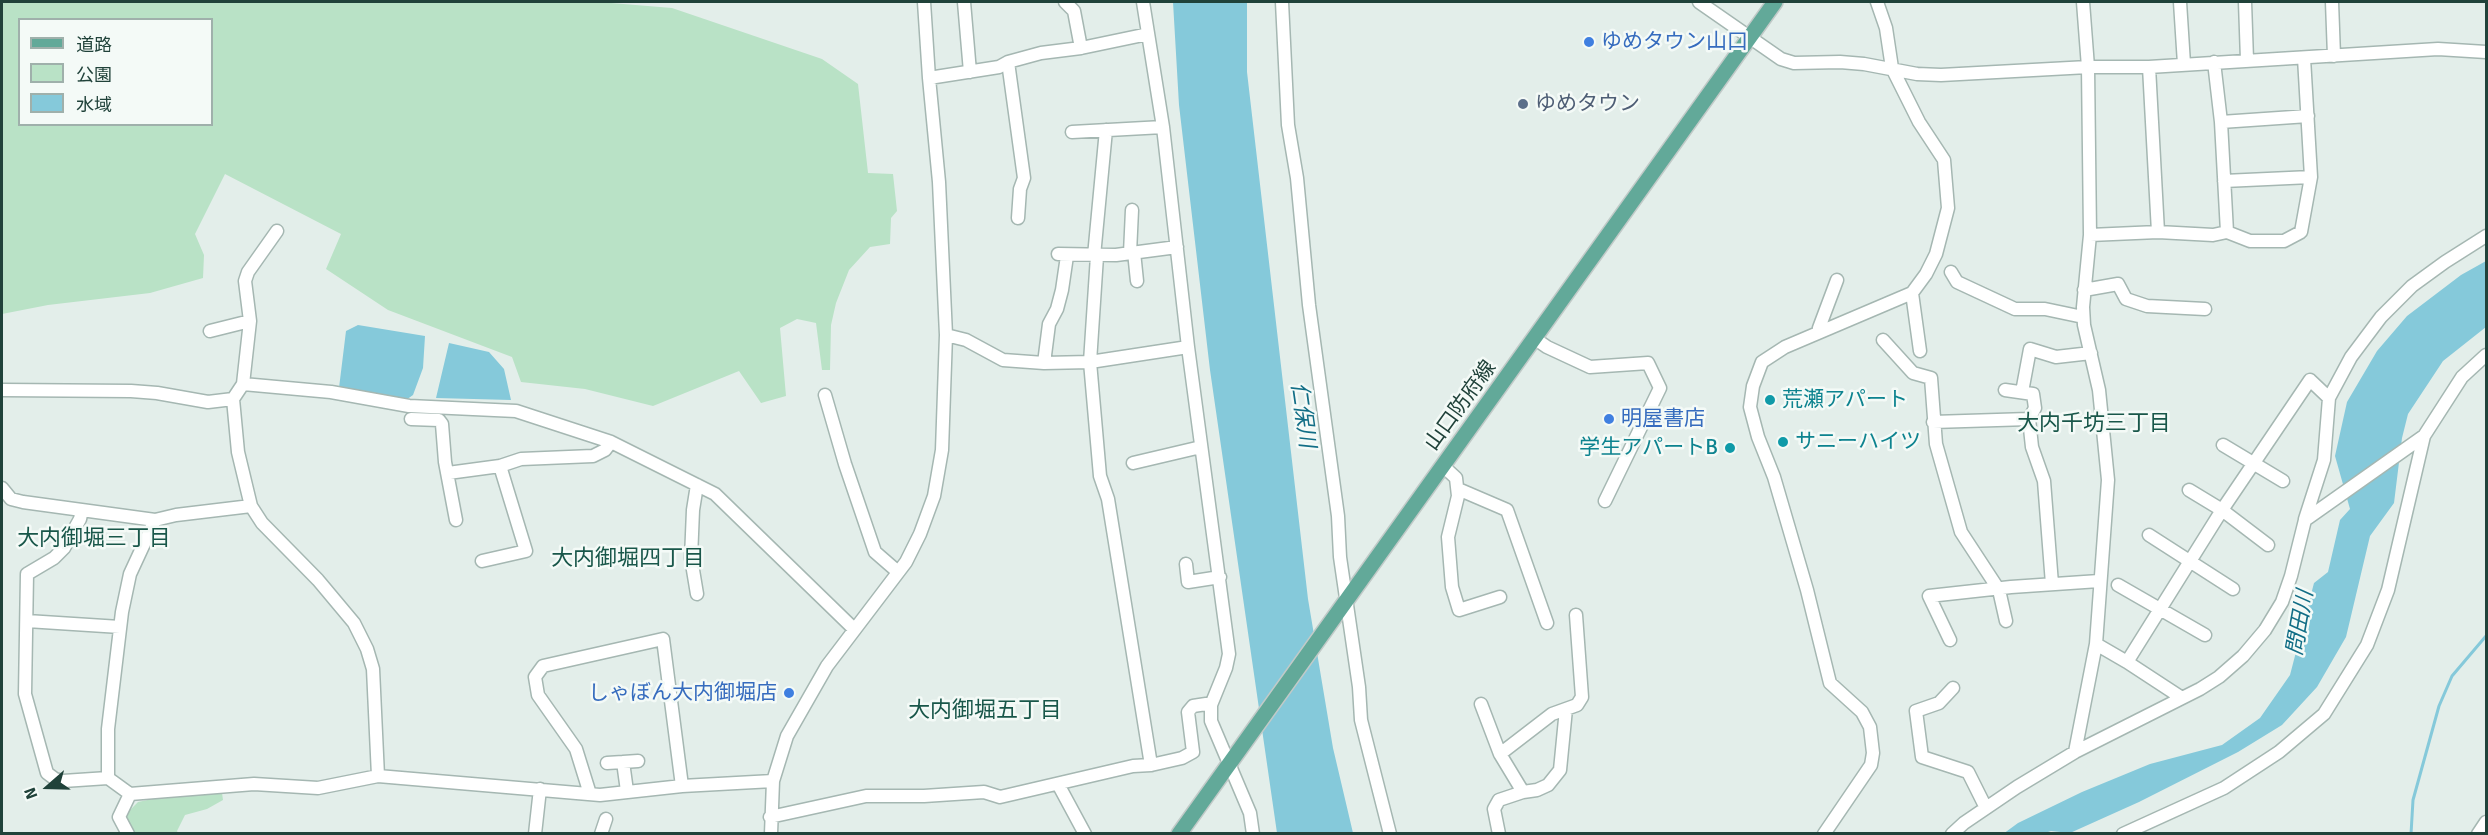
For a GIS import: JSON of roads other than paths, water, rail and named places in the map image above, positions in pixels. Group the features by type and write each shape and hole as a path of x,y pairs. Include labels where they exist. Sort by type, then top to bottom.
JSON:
{"main road":[{"name":"山口防府線","path":"1179,834 1346,604 1775,2"}],"street":[{"path":"771,834 773,781 779,756 801,709 827,666 898,572 920,534 934,496 942,450 946,335 939,182 924,2"},
{"path":"964,2 970,72"},
{"path":"1065,2 1074,11 1081,48"},
{"path":"1143,2 1162,127 1188,347 1229,654 1226,668 1211,705 1211,721 1250,813 1253,834"},
{"path":"1282,2 1288,125 1297,178 1311,317 1338,516 1340,557 1359,687 1361,720 1390,834"},
{"path":"1700,2 1768,51 1794,63 1840,62 1892,68 1917,74 1941,75 2088,67 2149,67 2438,49 2487,52"},
{"path":"1824,834 1871,765 1873,753 1870,727 1862,712 1830,683 1809,598 1774,477 1758,437 1750,407 1753,386 1762,362 1785,347 1912,293 1926,274 1936,254 1948,208 1944,160 1919,122 1892,68 1886,28 1877,2"},
{"path":"2075,752 2096,644 2108,480 2099,390 2083,317 2090,235 2088,67 2083,2"},
{"path":"2180,2 2184,64"},
{"path":"2245,2 2247,60"},
{"path":"2332,2 2334,56"},
{"path":"929,78 999,67 1008,62 1041,53 1081,48 1148,34"},
{"path":"2090,235 2158,232 2212,235 2227,232 2250,241 2284,241 2301,232 2311,177 2304,58"},
{"path":"1008,62 1024,178 1020,189 1018,218"},
{"path":"2214,62 2221,122 2227,232"},
{"path":"2149,67 2158,232"},
{"path":"2221,122 2308,116"},
{"path":"1072,132 1162,127"},
{"path":"1106,130 1095,256 1090,362 1100,476 1108,499 1151,765"},
{"path":"2224,182 2311,177"},
{"path":"1132,210 1132,252 1137,281"},
{"path":"277,231 248,272 245,281 250,321 243,384 233,399 238,452 245,490 251,506 262,523 318,580 354,623 367,649 373,669 378,776"},
{"path":"1952,834 1986,808 2075,752 2219,677 2243,656 2265,630 2282,602 2324,460 2330,398 2351,357 2381,317 2412,286 2487,236"},
{"path":"1044,363 1048,324 1062,290 1063,255 1095,256 1177,247"},
{"path":"1951,272 1957,282 2015,309 2045,309 2083,317"},
{"path":"1820,332 1819,328 1837,280"},
{"path":"2084,290 2118,284 2126,299 2147,306 2205,309"},
{"path":"1912,293 1920,351"},
{"path":"210,331 250,321"},
{"path":"946,335 966,340 1003,360 1044,363 1090,362 1188,347"},
{"path":"1534,338 1547,347 1590,366 1648,363 1660,388 1605,501"},
{"path":"1883,340 1913,373 1931,378 1936,444 1961,532 1999,590 2006,621"},
{"path":"2022,392 2030,349 2056,357 2091,353"},
{"path":"2309,517 2421,438 2462,377 2484,361"},
{"path":"2127,662 2253,462 2310,380 2330,398"},
{"path":"243,384 331,392 409,406 516,411 611,442 698,485 723,501 854,629"},
{"path":"2,390 131,391 208,402 233,399"},
{"path":"2004,390 2033,394 2035,408 2029,419 2032,447 2044,482 2052,584"},
{"path":"825,395 844,464 875,552 898,572"},
{"path":"411,419 439,420 442,424 443,469 456,520"},
{"path":"1933,422 2029,419"},
{"path":"2123,834 2224,788 2279,752 2324,714 2367,645 2388,590 2421,438"},
{"path":"443,469 500,466 521,459 592,456 605,450 611,442"},
{"path":"2223,445 2283,481"},
{"path":"1133,463 1201,447"},
{"path":"482,561 526,551 500,466"},
{"path":"1443,466 1456,478 1458,489 1448,537 1452,586 1459,610 1500,597"},
{"path":"697,594 690,558 693,510 698,485"},
{"path":"2,488 11,499 155,520 176,515 251,506"},
{"path":"1458,489 1507,510 1547,623"},
{"path":"2189,490 2222,510 2268,545"},
{"path":"82,510 80,519 64,548 54,558 27,574 25,694 47,773 63,781 108,778 130,794 254,784 318,788 378,776 590,794 773,781"},
{"path":"108,778 108,729 120,627 129,574 155,520"},
{"path":"2149,535 2233,589"},
{"path":"1186,564 1188,582 1220,577"},
{"path":"1950,640 1929,596 2099,581"},
{"path":"2118,585 2205,635"},
{"path":"1500,754 1552,714 1577,705 1582,698 1576,615"},
{"path":"27,621 120,627"},
{"path":"590,794 576,749 538,695 535,677 543,666 663,639 682,786"},
{"path":"2096,644 2182,698"},
{"path":"1953,688 1939,704 1916,711 1922,757 1968,772 1986,808"},
{"path":"1481,704 1500,754 1523,792"},
{"path":"770,817 866,796 924,796 984,792 1000,796 1133,766 1151,765 1190,755 1193,752 1188,712 1193,706 1211,705"},
{"path":"1499,834 1494,809 1499,800 1548,785 1560,770 1566,709"},
{"path":"607,763 638,761"},
{"path":"623,762 627,791"},
{"path":"1058,784 1085,834"},
{"path":"535,834 540,789"},
{"path":"128,834 119,817 130,794"},
{"path":"2144,834 2157,817"},
{"path":"601,834 606,819"},
{"path":"2478,834 2487,822"}],"water":[{"path":"1173,2 1247,2 1247,72 1308,599 1333,748 1353,833 1277,833 1210,370 1179,105"},
{"path":"2486,261 2486,327 2443,361 2408,414 2402,438 2394,503 2370,536 2346,637 2317,687 2282,725 2238,752 2139,802 2070,833 2051,831 2003,834 2018,823 2082,792 2150,764 2222,745 2260,718 2290,675 2314,583 2328,572 2340,520 2350,509 2335,456 2347,402 2377,351 2407,316 2461,275"},
{"path":"358,325 425,336 423,368 413,395 406,400 339,388 346,331"},
{"path":"449,343 489,352 504,369 511,400 436,398"}],"waterway":[{"path":"2411,834 2413,800 2439,706 2452,676 2486,636"}],"place":[{"name":"ゆめタウン山口","path":"1589,42"},
{"name":"ゆめタウン","path":"1523,104"},
{"name":"荒瀬アパート","path":"1770,400"},
{"name":"明屋書店","path":"1609,419"},
{"name":"サニーハイツ","path":"1783,442"},
{"name":"学生アパートB","path":"1730,448"},
{"name":"しゃぼん大内御堀店","path":"789,693"}],"district":[{"name":"大内千坊三丁目","path":"2094,424"},
{"name":"大内御堀三丁目","path":"94,539"},
{"name":"大内御堀四丁目","path":"628,559"},
{"name":"大内御堀五丁目","path":"985,711"}],"water label":[{"name":"仁保川","path":"1302,415"},
{"name":"問田川","path":"2301,623"}]}
